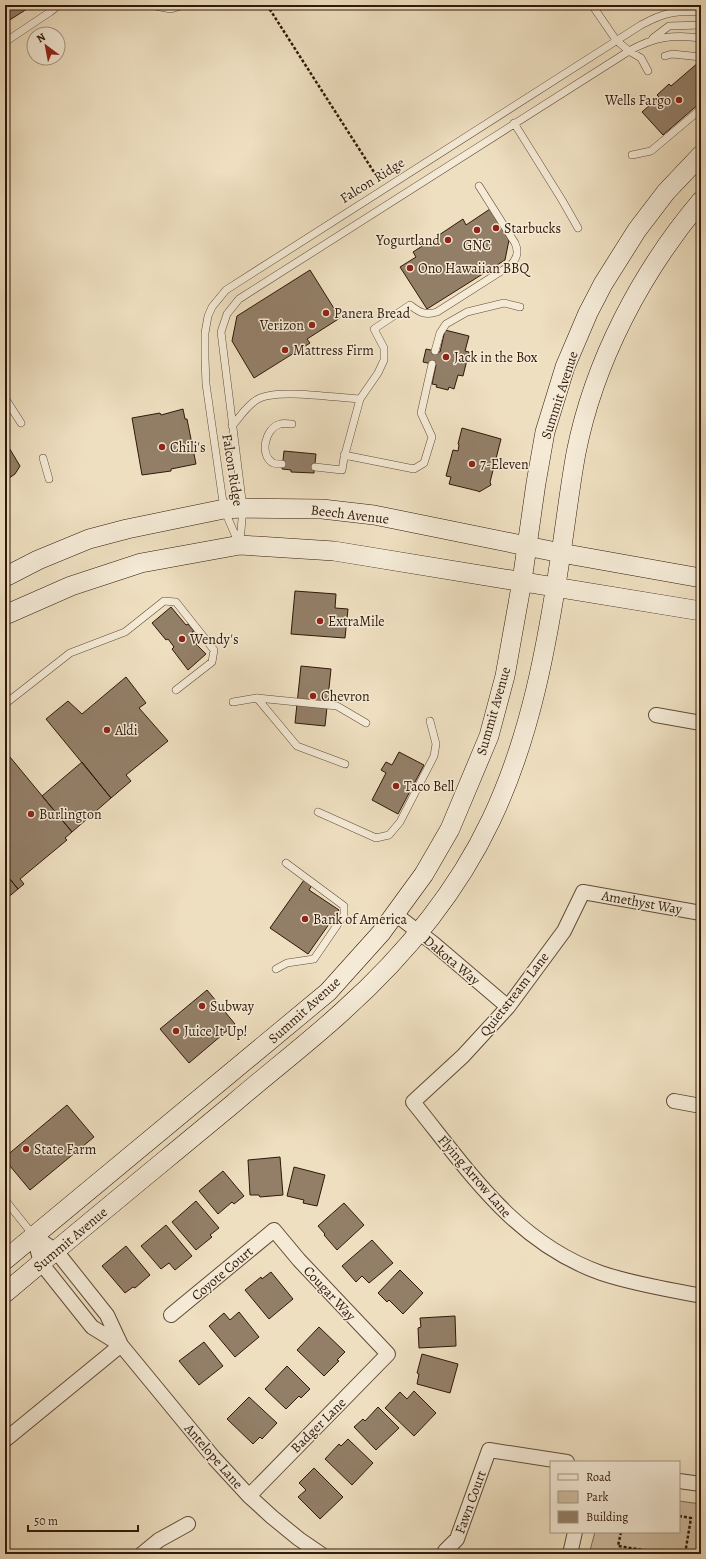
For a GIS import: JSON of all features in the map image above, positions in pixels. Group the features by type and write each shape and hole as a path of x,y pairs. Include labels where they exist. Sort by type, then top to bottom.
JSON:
{"main road":[{"name":"Summit Avenue","path":"5,1260 328,992 381,933 424,874 450,829 489,736 505,676 528,545 536,483 545,432 565,367 602,284 637,230 666,192 701,155"},
{"name":"Summit Avenue","path":"5,1293 343,1011 400,954 419,932 460,876 491,821 520,750 535,694 561,553 577,452 588,408 610,347 640,289 656,261 701,201"},
{"name":"Beech Avenue","path":"5,577 38,560 89,539 127,529 224,510 243,508 322,509 374,515 528,545 561,553 701,578"},
{"path":"5,615 72,586 141,563 240,544 334,551 701,611"}],"street":[{"path":"656,715 701,723"},
{"name":"Amethyst Way","path":"584,892 701,913"},
{"name":"Quietstream Lane","path":"413,1102 464,1056 508,1007 564,931 584,892"},
{"name":"Dakota Way","path":"395,914 419,932 508,1007"},
{"path":"674,1101 701,1106"},
{"name":"Flying Arrow Lane","path":"413,1102 490,1197 509,1217 533,1237 575,1262 601,1273 638,1284 701,1296"},
{"name":"Coyote Court","path":"172,1315 274,1230"},
{"name":"Cougar Way","path":"274,1230 299,1260 388,1354"},
{"name":"Antelope Lane","path":"34,1236 56,1251 107,1315 121,1344 214,1458 249,1496 299,1539 321,1554"},
{"name":"Antelope Lane","path":"34,1236 41,1263 92,1327 121,1344"},
{"path":"5,1440 121,1344"},
{"name":"Badger Lane","path":"249,1496 388,1354"},
{"name":"Fawn Court","path":"445,1551 457,1539 489,1450 560,1461"},
{"path":"680,1481 701,1484"},
{"path":"142,1554 159,1540 188,1524"},
{"path":"570,1554 576,1533"}],"lane":[{"path":"5,42 58,5"},
{"path":"150,5 171,9 184,5"},
{"path":"592,5 616,40 629,51 641,58 648,71"},
{"name":"Falcon Ridge","path":"240,544 224,510 206,384 205,333 208,316 212,307 226,290 616,40 658,16 672,12 701,12"},
{"path":"648,41 669,26 701,25"},
{"name":"Falcon Ridge","path":"240,544 243,508 221,332 227,314 239,299 629,51 648,41 666,37 682,35 701,38"},
{"path":"665,56 672,54 701,57"},
{"path":"632,155 651,151 701,109"},
{"path":"514,124 578,228"},
{"path":"315,467 342,470 344,455 360,399 378,373 384,360 384,348 374,328 410,306 425,314 436,312 511,265 516,260 517,248 515,243 479,186"},
{"path":"435,351 440,333 446,324 467,312 504,303 520,307"},
{"path":"344,455 414,469 424,463 432,437 421,413 432,364"},
{"path":"232,426 248,407 258,399 270,394 284,393 360,399"},
{"path":"5,398 21,423"},
{"path":"282,464 273,463 268,458 265,440 272,428 280,424 292,424"},
{"path":"43,458 49,479"},
{"path":"5,704 70,653 125,632 164,601 176,602 214,650 212,662 176,690"},
{"path":"233,702 257,698 337,706 366,723"},
{"path":"257,698 297,746 345,764"},
{"path":"318,812 376,838 389,835 400,822 434,756 436,744 430,721"},
{"path":"276,969 287,963 314,959 344,915 344,906 286,863"},
{"path":"5,1200 34,1236"}],"path":[{"path":"267,5 380,181"},
{"path":"680,1516 691,1518 685,1554"},
{"path":"621,1533 618,1546 669,1554"},
{"path":"645,1554 650,1551"},
{"path":"650,1551 655,1554"}],"green space":[{"path":"680,1501 701,1504 701,1554 589,1554 595,1533 680,1533"}],"building":[{"path":"5,5 29,5 30,7 5,23"},
{"name":"Wells Fargo","path":"699,62 701,64 701,102 663,135 642,112 659,97 657,95 669,84 671,86"},
{"path":"490,209 509,240 505,260 427,309 400,267 416,257 413,252 463,219 466,225"},
{"path":"310,270 340,318 307,339 310,343 254,378 232,341 237,316"},
{"name":"Jack in the Box","path":"445,330 469,336 465,351 469,352 463,376 458,375 454,389 449,387 448,390 436,387 437,385 432,384 436,365 423,362 426,349 440,352"},
{"path":"183,409 185,419 187,419 196,464 171,469 171,471 142,475 132,418 160,413 161,415"},
{"name":"7-Eleven","path":"462,428 501,439 490,482 491,485 479,492 449,484 451,477 446,476 453,450 458,451"},
{"path":"5,441 20,466 15,474 5,481"},
{"path":"284,451 316,454 314,473 291,472 291,470 282,469"},
{"name":"ExtraMile","path":"295,591 336,594 335,608 348,609 345,638 291,634"},
{"name":"Wendy's","path":"171,607 186,625 188,624 194,631 192,632 200,640 196,644 206,654 188,670 172,649 174,647 168,639 166,640 152,623"},
{"name":"Chevron","path":"301,666 331,669 325,726 295,723"},
{"name":"Aldi","path":"126,677 146,703 139,708 168,741 126,775 131,781 111,798 46,719 68,701 82,714"},
{"name":"Burlington","path":"5,751 72,832 65,838 67,840 20,879 24,884 18,889 5,873"},
{"name":"Taco Bell","path":"399,752 424,765 398,814 372,800 386,773 381,770 386,762 392,765"},
{"path":"82,762 111,798 72,832 42,796"},
{"path":"5,873 18,889 5,900"},
{"name":"Bank of America","path":"304,880 312,885 309,890 339,910 308,954 270,928"},
{"path":"207,990 235,1024 189,1063 160,1029"},
{"path":"67,1105 94,1137 30,1190 5,1160 5,1157"},
{"path":"280,1157 283,1195 260,1197 259,1195 250,1195 248,1160"},
{"path":"294,1167 325,1175 317,1206 303,1203 304,1200 287,1196"},
{"path":"223,1171 244,1196 234,1204 232,1202 218,1214 199,1191"},
{"path":"196,1201 219,1228 210,1235 212,1237 196,1250 172,1222"},
{"path":"344,1203 364,1225 337,1250 318,1226"},
{"path":"166,1225 192,1256 175,1270 169,1263 161,1269 141,1246"},
{"path":"372,1240 393,1263 369,1283 362,1276 356,1282 342,1266"},
{"path":"126,1246 150,1275 135,1288 133,1287 125,1293 102,1266"},
{"path":"400,1270 423,1293 403,1314 389,1300 387,1302 378,1293"},
{"path":"271,1272 293,1299 269,1319 245,1290 261,1277 262,1279"},
{"path":"239,1312 259,1337 235,1357 209,1326 224,1313 230,1320"},
{"path":"455,1316 456,1346 419,1348 418,1328 421,1327 420,1318"},
{"path":"319,1327 345,1352 337,1360 339,1361 324,1376 297,1350"},
{"path":"204,1342 223,1366 199,1385 179,1361"},
{"path":"422,1354 458,1364 450,1393 417,1384 419,1374 417,1373"},
{"path":"287,1366 310,1389 301,1398 299,1396 286,1409 265,1389"},
{"path":"414,1391 436,1413 414,1436 385,1408 400,1392 407,1399"},
{"path":"249,1397 277,1423 262,1439 260,1437 253,1444 227,1419"},
{"path":"378,1407 399,1428 376,1450 354,1427 363,1419 365,1421"},
{"path":"348,1439 373,1463 352,1485 325,1459 339,1444 341,1446"},
{"path":"314,1468 343,1497 320,1519 298,1497 306,1490 299,1483"}],"place":[{"name":"Wells Fargo","path":"679,100"},
{"name":"Starbucks","path":"496,228"},
{"name":"GNC","path":"477,230"},
{"name":"Yogurtland","path":"448,240"},
{"name":"Ono Hawaiian BBQ","path":"410,268"},
{"name":"Panera Bread","path":"326,313"},
{"name":"Verizon","path":"312,325"},
{"name":"Mattress Firm","path":"285,350"},
{"name":"Jack in the Box","path":"446,357"},
{"name":"Chili's","path":"162,447"},
{"name":"7-Eleven","path":"472,464"},
{"name":"ExtraMile","path":"320,621"},
{"name":"Wendy's","path":"182,639"},
{"name":"Chevron","path":"313,696"},
{"name":"Aldi","path":"107,730"},
{"name":"Taco Bell","path":"396,786"},
{"name":"Burlington","path":"31,814"},
{"name":"Bank of America","path":"305,919"},
{"name":"Subway","path":"202,1006"},
{"name":"Juice It Up!","path":"176,1031"},
{"name":"State Farm","path":"26,1149"}]}
